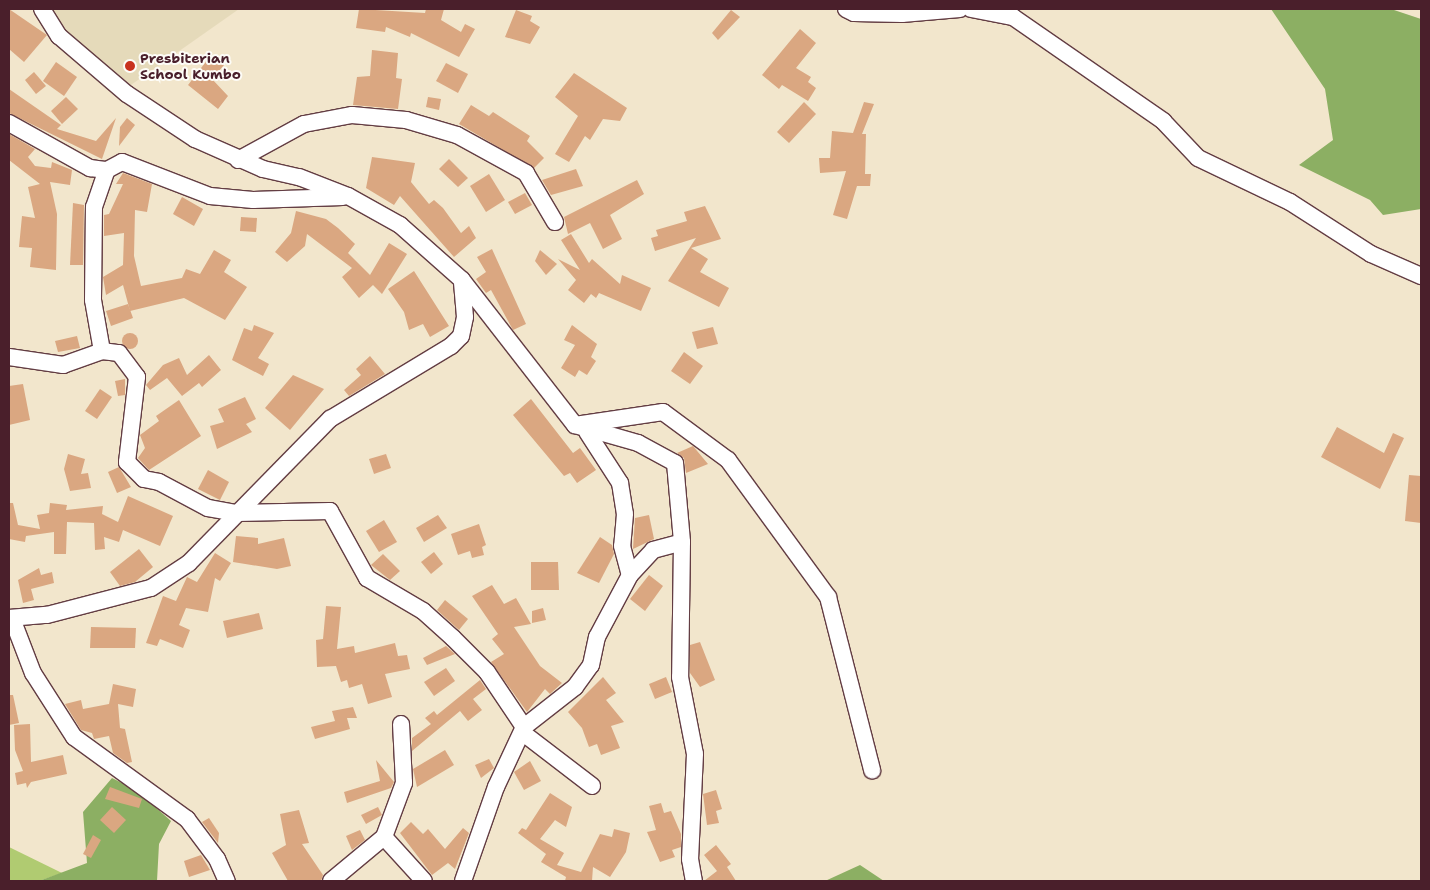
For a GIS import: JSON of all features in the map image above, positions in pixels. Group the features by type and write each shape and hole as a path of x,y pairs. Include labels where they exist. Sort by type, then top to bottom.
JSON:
{"street":[{"path":"42,9 59,36 127,94 195,139 238,160 348,196 408,231 462,280 581,428 620,483 625,514 622,546 630,575"},
{"path":"846,9 854,13 902,14 960,9"},
{"path":"971,9 1013,17 1163,121 1198,158 1290,202 1371,254 1421,276"},
{"path":"238,160 304,124 352,115 406,120 457,135 526,173 555,222"},
{"path":"9,123 71,159 107,170"},
{"path":"102,351 93,300 94,207 107,170 122,162 228,199 348,196"},
{"path":"227,881 217,859 186,819 74,737 33,673 11,620 151,588 189,563 330,420 451,346 461,336 465,317 462,280"},
{"path":"9,357 63,365 102,351 119,353 137,378 127,462 144,479 159,482 208,508 237,513 330,511 367,578 424,611 487,672 524,728 522,733 539,748 592,786"},
{"path":"581,428 664,412 728,460 828,597 872,770"},
{"path":"581,428 638,442 675,463 682,542 678,631 680,677 695,754 690,859 694,881"},
{"path":"463,881 496,788 524,728 575,687 590,666 597,637 630,575 652,550 682,542"},
{"path":"331,881 384,837 404,784 401,724"},
{"path":"384,837 424,881"}],"shaded area":[{"name":"Presbiterian School Kumbo","path":"49,9 239,9 128,87 78,45"}],"green space":[{"path":"1271,9 1391,9 1421,19 1421,209 1383,215 1370,200 1299,165 1333,140 1325,89"},
{"path":"112,778 136,790 171,821 159,844 157,881 39,881 87,863 83,812"},
{"path":"9,847 62,873 39,881 9,881"},
{"path":"860,865 884,881 825,881"}],"building":[{"path":"9,9 47,35 24,62 9,49"},
{"path":"359,9 425,13 426,9 444,9 441,20 461,32 465,24 475,29 459,57 411,33 410,37 386,27 385,32 356,28"},
{"path":"516,10 532,16 530,21 540,27 530,44 505,37"},
{"path":"731,10 740,17 718,40 712,33"},
{"path":"800,29 816,43 796,68 811,77 808,82 816,88 808,101 782,85 779,89 762,75"},
{"path":"372,50 398,53 396,78 402,79 398,109 353,105 357,77 370,76"},
{"path":"211,55 224,65 212,79 228,96 218,109 188,85"},
{"path":"56,62 77,77 64,96 43,81"},
{"path":"446,63 468,74 458,93 436,81"},
{"path":"34,72 46,86 36,94 25,80"},
{"path":"574,73 627,108 620,121 603,119 590,140 585,136 569,162 555,154 578,116 555,97"},
{"path":"9,89 61,125 57,129 96,141 116,118 102,159 9,113"},
{"path":"66,97 78,109 62,124 51,111"},
{"path":"428,97 441,99 439,110 426,107"},
{"path":"804,102 816,114 789,143 777,132"},
{"path":"864,102 874,104 862,134 866,134 865,174 871,174 870,186 857,186 847,219 833,215 846,171 820,173 819,158 830,158 832,131 853,133"},
{"path":"471,105 489,116 493,112 530,136 527,141 544,158 534,168 459,124"},
{"path":"127,118 135,125 119,146 120,127"},
{"path":"9,134 35,149 28,157 35,166 51,168 52,162 72,170 70,185 50,182 57,214 56,270 30,267 32,248 19,247 22,216 35,218 28,187 40,184 9,160"},
{"path":"372,157 415,163 411,182 429,204 434,200 443,208 461,233 469,226 476,238 454,257 400,196 394,205 366,188"},
{"path":"449,159 468,178 458,187 439,169"},
{"path":"576,169 583,186 551,195 542,180"},
{"path":"123,173 152,184 147,212 135,210 134,256 141,286 182,278 186,269 200,274 214,250 231,260 224,272 247,287 225,320 184,298 130,311 123,285 106,295 103,277 123,265 124,233 104,236 104,215 109,214 123,184 116,184"},
{"path":"489,174 505,200 486,212 470,186"},
{"path":"637,180 644,194 610,215 622,239 603,249 590,223 568,234 564,217"},
{"path":"525,193 532,205 515,214 508,202"},
{"path":"182,197 203,209 194,226 173,214"},
{"path":"73,203 84,205 83,265 70,265"},
{"path":"705,206 721,239 691,248 708,259 700,272 729,288 719,307 668,281 696,238 655,251 651,238 658,236 656,230 687,221 684,212"},
{"path":"296,211 326,219 338,228 355,244 348,253 370,275 389,243 407,254 382,294 373,285 359,298 342,277 352,268 307,234 305,246 287,262 275,252 291,233"},
{"path":"241,217 257,218 256,232 240,231"},
{"path":"571,234 589,263 592,259 620,284 622,275 651,288 641,311 599,293 596,298 591,294 584,303 568,290 576,280 558,259 580,270 561,240"},
{"path":"492,249 526,324 513,330 491,290 486,293 476,279 486,272 477,257"},
{"path":"540,250 557,264 546,275 535,261"},
{"path":"414,271 449,326 430,337 423,324 409,330 404,312 388,289"},
{"path":"128,304 133,318 111,326 106,311"},
{"path":"254,325 274,333 258,358 269,364 263,376 232,360 244,328 252,331"},
{"path":"572,325 597,344 591,357 596,361 587,375 579,370 575,377 561,368 575,345 564,340"},
{"path":"713,327 718,344 697,349 692,332"},
{"path":"127,333 133,333 138,338 136,347 127,349 122,344 122,338"},
{"path":"77,336 80,348 58,352 55,341"},
{"path":"684,352 703,366 690,384 671,371"},
{"path":"209,355 221,370 202,387 199,383 182,396 167,378 150,390 146,385 163,365 179,358 187,375"},
{"path":"370,356 385,374 349,396 344,390 361,375 356,369"},
{"path":"293,375 324,389 290,430 265,408"},
{"path":"125,379 125,395 118,396 115,381"},
{"path":"23,384 30,420 9,425 9,386"},
{"path":"100,389 112,397 97,419 85,411"},
{"path":"245,397 256,419 246,424 252,432 217,449 210,426 224,422 218,409"},
{"path":"531,399 573,453 580,448 596,470 577,483 570,473 564,476 513,415"},
{"path":"179,400 201,436 149,470 138,458 145,448 140,435 159,421 156,416"},
{"path":"1337,427 1384,453 1393,433 1404,438 1380,489 1321,457"},
{"path":"693,446 708,464 686,473 684,458 677,453"},
{"path":"68,454 85,459 81,474 88,473 91,488 70,491 64,469"},
{"path":"386,454 391,468 374,474 369,459"},
{"path":"119,467 131,487 117,493 108,472"},
{"path":"208,470 229,482 220,500 198,489"},
{"path":"1409,475 1421,476 1421,523 1405,521"},
{"path":"128,496 173,516 160,546 123,530 119,542 104,537 105,549 95,550 94,523 67,522 66,554 54,554 54,532 26,536 25,542 9,539 9,503 13,503 18,525 40,529 37,515 49,513 50,503 67,505 66,510 103,506 102,514 118,522"},
{"path":"438,515 447,528 424,542 416,528"},
{"path":"649,515 654,539 633,549 635,518"},
{"path":"384,520 397,542 379,552 366,531"},
{"path":"479,524 486,545 482,547 484,555 472,558 470,551 458,555 451,534"},
{"path":"236,536 258,538 258,544 284,538 291,566 277,569 233,562"},
{"path":"600,537 612,545 614,554 599,583 577,573"},
{"path":"139,549 153,567 135,582 120,586 110,572"},
{"path":"434,552 443,564 431,574 421,562"},
{"path":"215,553 231,563 220,581 215,578 208,612 186,608 179,625 190,630 183,648 160,639 157,646 146,643 163,596 176,601 187,577 197,582"},
{"path":"383,554 400,571 390,580 371,565"},
{"path":"531,562 558,562 559,590 531,590"},
{"path":"39,568 41,575 52,572 54,583 31,589 34,600 23,603 18,580"},
{"path":"649,575 663,586 645,611 630,599"},
{"path":"492,585 504,604 516,598 531,624 514,627 540,666 562,683 550,694 545,689 527,712 491,662 504,654 492,639 498,634 472,596"},
{"path":"445,600 468,619 459,630 437,610"},
{"path":"326,606 341,607 337,649 354,646 355,653 395,643 398,656 407,655 410,669 385,674 392,697 368,704 362,684 349,688 347,680 341,682 336,666 317,667 316,640 323,639"},
{"path":"543,608 546,620 532,623 532,611"},
{"path":"259,613 263,629 227,638 223,621"},
{"path":"91,627 136,628 135,648 90,648"},
{"path":"700,642 715,680 700,687 690,673 690,645"},
{"path":"446,646 455,654 427,665 423,658"},
{"path":"446,668 455,681 434,696 424,682"},
{"path":"603,677 616,693 606,700 624,722 611,726 620,748 601,755 597,744 589,747 582,728 568,712"},
{"path":"666,677 672,692 655,699 649,684"},
{"path":"480,680 486,689 473,699 482,710 468,721 460,711 412,751 412,738 431,724 425,718 434,711 437,715"},
{"path":"113,684 136,689 133,707 118,704 120,728 125,729 132,762 127,763 113,753 109,736 94,739 92,733 81,730 65,704 81,700 83,709 109,704"},
{"path":"9,695 13,695 19,723 9,725"},
{"path":"353,707 357,718 347,718 350,729 315,739 311,727 335,721 332,711"},
{"path":"30,724 31,762 63,755 67,774 31,782 27,788 26,783 17,785 15,773 23,771 15,750 14,725"},
{"path":"445,750 454,765 417,787 413,769"},
{"path":"489,759 494,768 481,778 475,765"},
{"path":"376,760 394,782 391,788 347,803 344,792 380,781"},
{"path":"530,761 541,781 524,790 514,772"},
{"path":"110,787 142,799 139,808 105,799"},
{"path":"716,790 722,809 716,811 719,823 707,825 703,794"},
{"path":"550,793 572,807 566,827 555,820 540,839 564,853 557,865 581,872 600,834 612,837 614,829 630,833 626,852 610,877 593,867 592,881 565,881 566,877 541,862 546,854 518,833 522,828 526,830"},
{"path":"661,803 664,813 671,811 681,834 681,847 672,850 675,857 660,862 647,832 656,830 649,806"},
{"path":"112,807 126,820 114,833 100,820"},
{"path":"378,807 382,815 366,824 361,815"},
{"path":"299,810 309,843 302,844 323,875 321,881 288,881 272,853 286,845 280,814"},
{"path":"209,818 219,833 218,843 202,822"},
{"path":"411,822 423,834 428,829 445,849 463,828 469,833 455,869 448,863 432,875 400,833"},
{"path":"360,830 365,840 352,850 346,836"},
{"path":"93,835 101,840 91,858 83,854"},
{"path":"716,845 731,864 727,867 736,881 704,881 717,871 704,855"},
{"path":"201,855 210,870 189,877 184,861"}],"place":[{"name":"Presbiterian School Kumbo","path":"130,66"}]}
